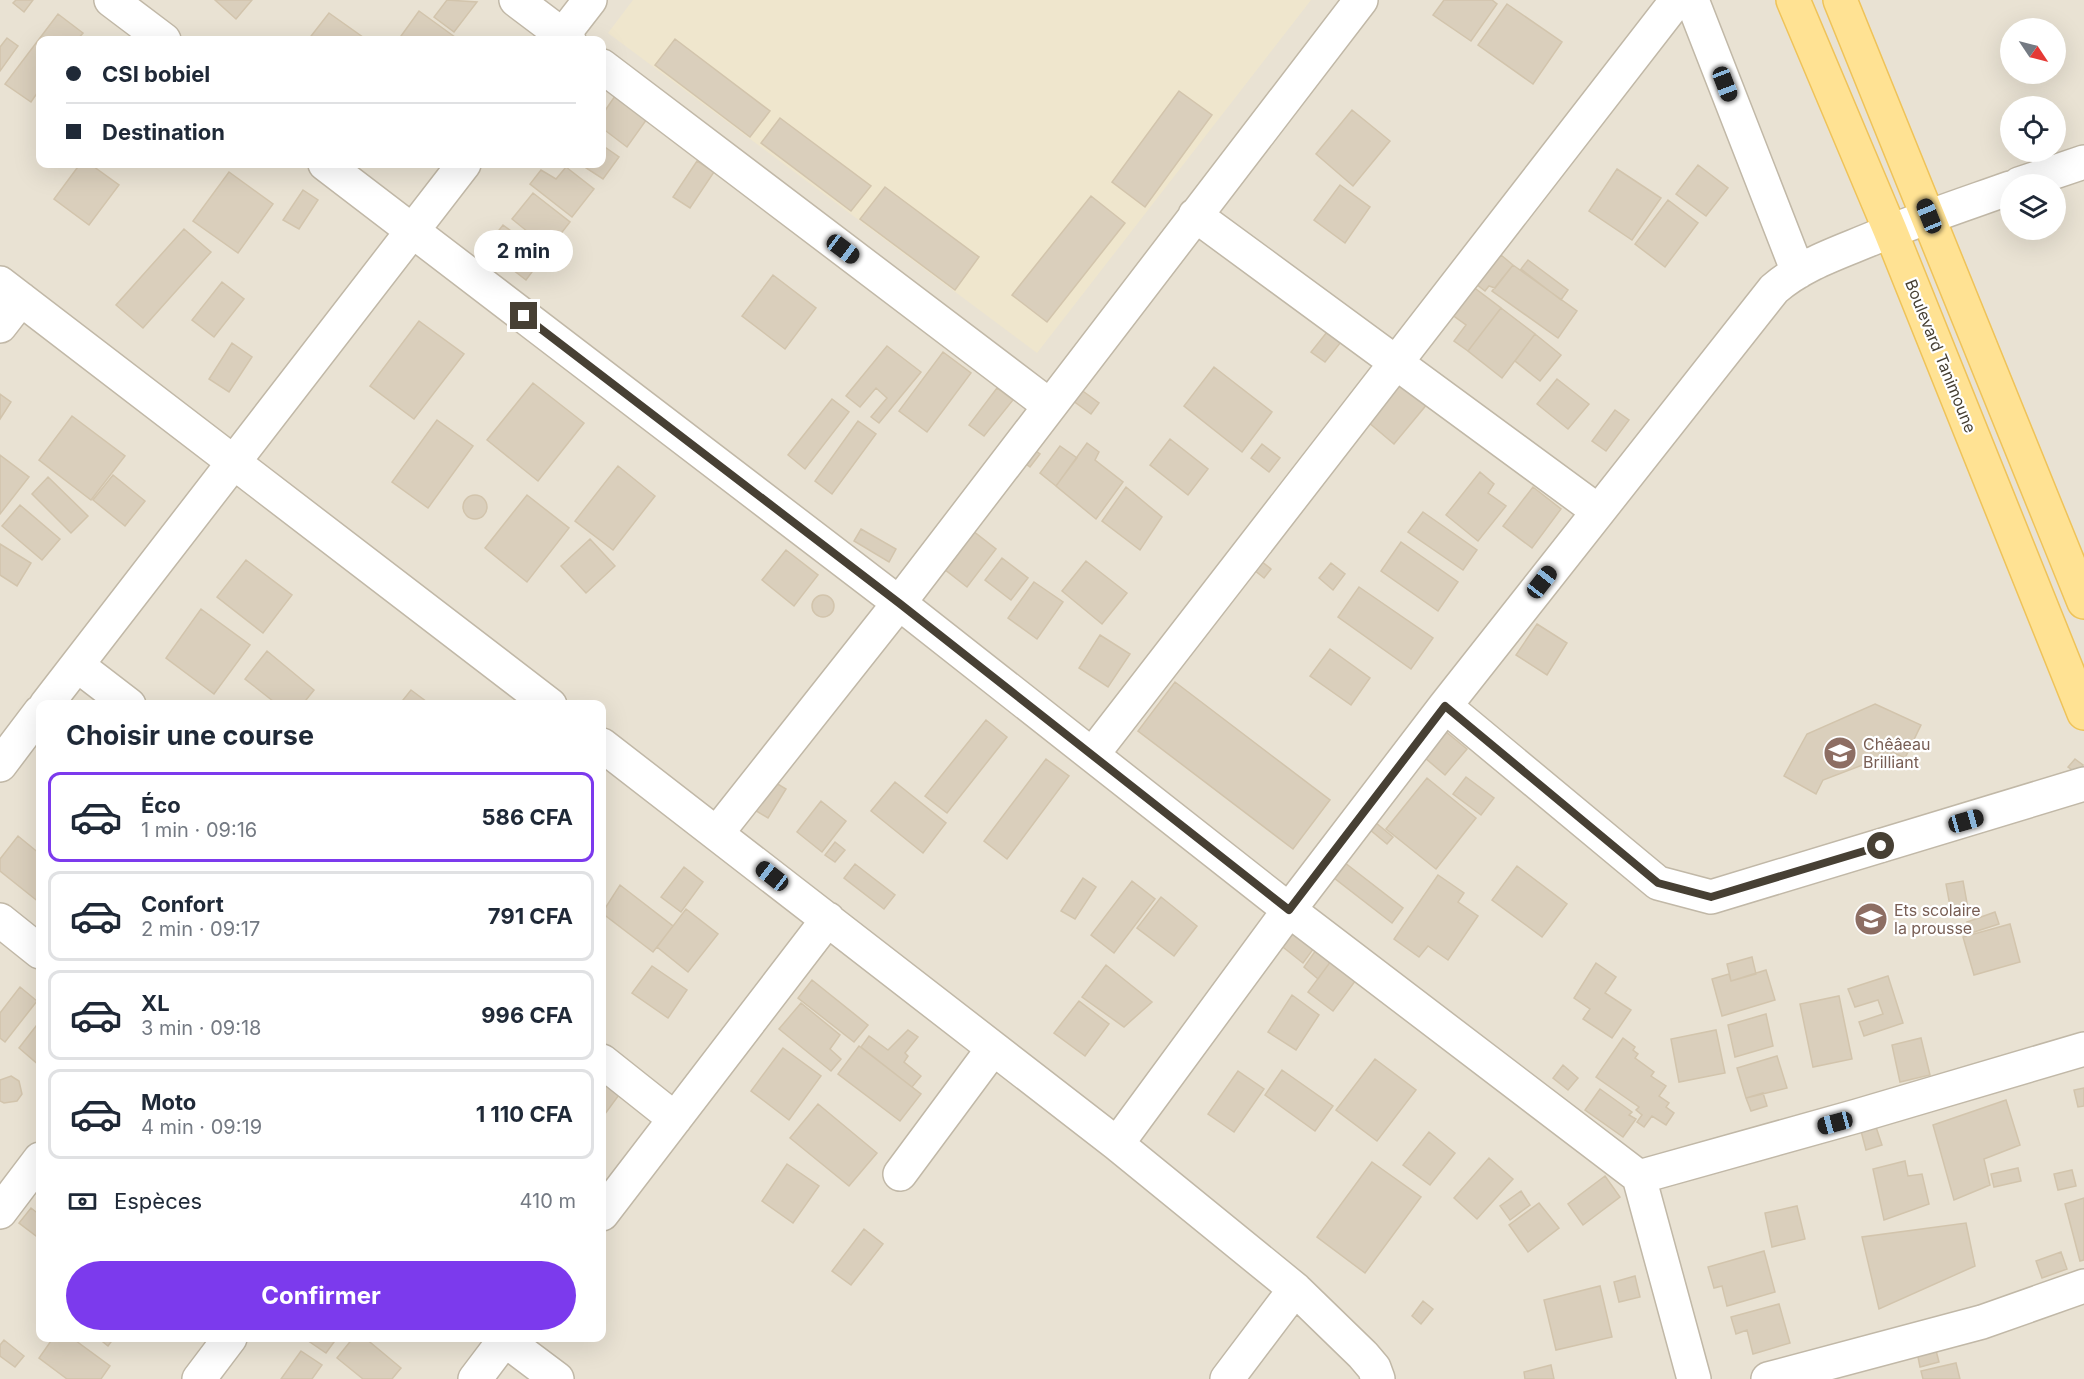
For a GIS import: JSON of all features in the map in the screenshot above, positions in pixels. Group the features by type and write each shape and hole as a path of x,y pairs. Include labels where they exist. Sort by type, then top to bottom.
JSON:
{"main road":[{"name":"Boulevard Tanimoune","path":"1793,0 1890,230 2084,713"},
{"path":"1840,0 2084,602"}],"street":[{"path":"111,0 159,36"},
{"path":"516,0 559,36"},
{"path":"565,36 590,0"},
{"path":"717,833 899,603 1361,0"},
{"path":"1092,755 1677,0"},
{"path":"1692,0 1798,272"},
{"path":"606,69 1050,406"},
{"path":"2049,174 2084,162"},
{"path":"330,168 899,603 1289,910 1639,1177 1694,1379"},
{"path":"50,700 461,168"},
{"path":"1117,1144 1289,910 1445,706 1766,299 1783,282 1798,272 1890,230 2000,191"},
{"path":"1195,215 1598,511"},
{"path":"0,326 10,291 543,700"},
{"path":"77,664 123,700"},
{"path":"1445,706 1658,883 1711,897 2084,784"},
{"path":"0,765 36,717"},
{"path":"606,748 828,919 992,1050 1117,1144 1294,1289 1363,1355 1374,1368 1378,1379"},
{"path":"606,1209 828,919"},
{"path":"0,920 36,949"},
{"path":"1639,1177 1857,1116 2084,1048"},
{"path":"900,1174 992,1050"},
{"path":"606,1064 675,1119"},
{"path":"0,1212 36,1164"},
{"path":"1768,1379 1982,1322 2084,1286"},
{"path":"1227,1379 1294,1289"},
{"path":"199,1379 227,1342"},
{"path":"475,1379 503,1342"},
{"path":"509,1342 557,1379"}],"shaded area":[{"path":"0,0 2084,0 2084,1379 0,1379"},
{"path":"633,0 1311,0 1037,353 608,33"}],"building":[{"path":"16,0 33,0 24,12 13,3"},
{"path":"215,0 252,0 236,19"},
{"path":"447,0 477,2 454,32 434,17"},
{"path":"1444,0 1492,0 1497,4 1471,41 1433,15"},
{"path":"1507,4 1562,42 1533,84 1478,45"},
{"path":"419,11 453,36 401,36"},
{"path":"329,13 361,36 311,36"},
{"path":"58,14 83,33 80,36 41,36"},
{"path":"7,38 18,46 0,71 0,47"},
{"path":"675,39 770,111 750,137 655,65"},
{"path":"36,43 36,95 31,102 5,84"},
{"path":"1179,91 1212,115 1145,207 1112,182"},
{"path":"615,96 647,119 627,147 606,131 606,109"},
{"path":"1352,110 1390,141 1353,186 1316,154"},
{"path":"780,118 871,186 851,211 761,143"},
{"path":"606,148 619,157 603,179 586,168 606,168"},
{"path":"697,161 714,172 690,208 673,197"},
{"path":"1698,165 1728,188 1706,216 1676,194"},
{"path":"77,168 96,168 119,185 89,225 54,199"},
{"path":"567,168 594,189 572,217 530,184 541,170 556,179"},
{"path":"1617,169 1661,198 1632,240 1589,211"},
{"path":"229,172 273,204 238,253 193,221"},
{"path":"1340,185 1370,207 1345,243 1314,220"},
{"path":"885,187 979,257 955,290 860,219"},
{"path":"303,190 318,200 299,229 283,220"},
{"path":"533,193 570,222 549,249 512,219"},
{"path":"1091,196 1125,223 1047,322 1012,295"},
{"path":"1668,200 1698,223 1665,267 1635,244"},
{"path":"503,225 544,256 526,280 485,248"},
{"path":"184,229 211,252 143,328 116,305"},
{"path":"1501,255 1513,265 1495,288 1489,286 1485,291 1471,280 1486,260 1493,265"},
{"path":"1528,260 1568,290 1561,300 1521,269"},
{"path":"1513,265 1577,311 1558,338 1492,291"},
{"path":"773,275 816,308 785,349 742,316"},
{"path":"222,282 244,299 214,337 192,320"},
{"path":"1472,286 1501,308 1468,351 1454,341 1466,325 1451,314"},
{"path":"1501,308 1535,334 1502,378 1468,351"},
{"path":"419,321 464,354 414,419 370,386"},
{"path":"1327,332 1341,342 1325,362 1311,352"},
{"path":"1535,334 1561,355 1540,381 1515,361"},
{"path":"232,343 252,357 229,392 209,379"},
{"path":"887,346 921,372 879,423 871,417 887,398 876,388 860,407 846,396"},
{"path":"943,352 971,373 927,432 899,411"},
{"path":"1214,367 1272,412 1242,452 1184,406"},
{"path":"1557,379 1589,404 1568,429 1537,404"},
{"path":"1402,381 1428,403 1394,444 1368,422"},
{"path":"533,383 584,423 538,481 487,440"},
{"path":"997,388 1013,400 984,436 969,425"},
{"path":"1080,389 1099,403 1091,414 1072,400"},
{"path":"0,394 11,402 0,419"},
{"path":"832,399 849,412 805,469 788,455"},
{"path":"1615,410 1629,420 1606,451 1592,441"},
{"path":"72,416 125,456 91,500 39,460"},
{"path":"437,420 473,446 428,508 392,482"},
{"path":"858,421 876,434 832,494 815,481"},
{"path":"1170,439 1208,469 1188,495 1150,465"},
{"path":"1087,443 1099,452 1095,460 1123,482 1096,519 1056,486"},
{"path":"1026,444 1040,454 1030,467 1017,457"},
{"path":"1262,444 1280,458 1269,472 1251,458"},
{"path":"1060,446 1077,458 1056,486 1040,473"},
{"path":"0,455 29,477 0,514"},
{"path":"618,466 655,496 613,550 575,521"},
{"path":"1480,472 1494,484 1488,493 1506,506 1478,541 1446,515"},
{"path":"113,475 145,501 125,526 93,500"},
{"path":"48,477 88,516 71,533 32,494"},
{"path":"1126,487 1162,517 1140,550 1102,521"},
{"path":"1533,487 1561,509 1532,548 1503,526"},
{"path":"475,495 484,498 487,507 484,516 475,519 466,516 463,507 466,498"},
{"path":"527,495 569,528 527,582 485,548"},
{"path":"20,505 60,539 42,560 2,526"},
{"path":"1423,512 1477,550 1463,570 1408,532"},
{"path":"968,527 996,549 967,587 939,565"},
{"path":"861,529 896,549 889,562 854,541"},
{"path":"590,539 615,566 586,593 561,566"},
{"path":"1401,542 1458,582 1438,611 1381,571"},
{"path":"0,544 31,563 17,586 0,575"},
{"path":"786,550 818,575 794,606 762,580"},
{"path":"1256,557 1271,569 1264,578 1249,566"},
{"path":"1002,558 1028,578 1011,600 985,580"},
{"path":"246,560 292,595 263,633 217,597"},
{"path":"1086,561 1127,593 1102,624 1062,591"},
{"path":"1331,563 1345,574 1333,590 1319,578"},
{"path":"1034,582 1063,602 1037,639 1008,618"},
{"path":"1359,587 1433,638 1411,669 1338,617"},
{"path":"823,595 831,598 834,606 831,614 823,617 815,614 812,606 815,598"},
{"path":"201,609 250,645 214,694 166,658"},
{"path":"1537,624 1567,643 1547,675 1516,655"},
{"path":"1100,635 1130,654 1108,687 1079,668"},
{"path":"1330,649 1370,678 1351,705 1310,676"},
{"path":"267,651 314,690 306,700 272,700 245,679"},
{"path":"1175,682 1330,800 1293,849 1138,731"},
{"path":"411,690 424,700 403,700"},
{"path":"1875,704 1921,725 1905,758 1894,753 1823,780 1816,794 1784,776 1807,734"},
{"path":"986,720 1007,737 947,813 925,796"},
{"path":"1439,726 1467,749 1445,775 1418,752"},
{"path":"1046,759 1069,776 1007,859 984,841"},
{"path":"2075,759 2083,765 2077,773 2068,767"},
{"path":"766,777 786,789 768,818 748,806"},
{"path":"1466,777 1494,798 1481,815 1453,794"},
{"path":"1427,778 1476,818 1436,869 1386,829"},
{"path":"895,782 946,823 923,853 871,811"},
{"path":"821,801 846,821 822,852 797,832"},
{"path":"1369,817 1393,837 1387,844 1363,824"},
{"path":"18,836 36,851 36,900 0,871 0,859"},
{"path":"835,842 845,850 835,862 825,855"},
{"path":"1340,859 1403,908 1392,923 1329,874"},
{"path":"855,864 895,895 884,909 844,878"},
{"path":"1517,866 1567,904 1542,937 1492,900"},
{"path":"684,867 703,882 681,912 661,897"},
{"path":"1438,875 1464,893 1458,902 1478,916 1448,960 1428,946 1419,957 1394,939"},
{"path":"1083,878 1096,887 1075,919 1061,911"},
{"path":"1132,881 1155,899 1114,953 1091,935"},
{"path":"1963,881 1969,914 1952,917 1946,884"},
{"path":"620,885 673,926 653,952 606,916 606,907"},
{"path":"1161,897 1197,926 1174,956 1137,928"},
{"path":"686,909 718,934 688,972 657,947"},
{"path":"1995,912 1999,924 1971,933 1967,922"},
{"path":"2010,924 2020,962 1974,975 1963,937"},
{"path":"1290,930 1314,948 1303,963 1279,944"},
{"path":"1316,950 1331,961 1318,979 1304,967"},
{"path":"1752,957 1756,974 1731,981 1727,964"},
{"path":"1331,961 1356,980 1333,1011 1308,992"},
{"path":"1596,963 1616,977 1605,993 1631,1010 1612,1038 1583,1019 1590,1009 1574,998"},
{"path":"1106,965 1152,1002 1124,1027 1082,997"},
{"path":"652,966 687,990 668,1018 632,993"},
{"path":"1766,970 1775,1000 1722,1016 1712,979 1729,974 1731,981"},
{"path":"1888,976 1903,1023 1864,1036 1859,1022 1883,1014 1878,1000 1855,1007 1848,989"},
{"path":"812,980 868,1025 854,1042 798,998"},
{"path":"20,987 36,1000 5,1042 0,1038 0,1013"},
{"path":"1292,995 1319,1015 1296,1050 1268,1032"},
{"path":"1839,996 1852,1059 1813,1067 1800,1004"},
{"path":"1079,1001 1109,1024 1085,1056 1054,1033"},
{"path":"801,1003 840,1035 830,1049 841,1059 831,1071 779,1029"},
{"path":"1766,1014 1773,1046 1735,1057 1728,1025"},
{"path":"36,1026 36,1063 19,1048"},
{"path":"908,1030 918,1037 905,1053 908,1056 904,1062 921,1076 912,1087 861,1047 869,1036 888,1050"},
{"path":"1716,1030 1725,1073 1679,1082 1671,1039"},
{"path":"1623,1038 1635,1047 1633,1050 1638,1054 1635,1058 1654,1072 1651,1076 1666,1086 1659,1096 1669,1103 1666,1107 1674,1113 1666,1125 1652,1116 1644,1127 1637,1122 1642,1115 1636,1110 1639,1107 1596,1077"},
{"path":"1921,1038 1930,1075 1900,1082 1892,1045"},
{"path":"859,1046 921,1094 900,1121 838,1074"},
{"path":"783,1048 821,1076 789,1120 751,1091"},
{"path":"1777,1056 1787,1088 1746,1098 1737,1068"},
{"path":"1375,1059 1416,1090 1377,1141 1336,1110"},
{"path":"1563,1065 1578,1078 1568,1090 1553,1078"},
{"path":"1282,1070 1333,1106 1315,1131 1265,1095"},
{"path":"1238,1071 1264,1089 1234,1132 1208,1114"},
{"path":"11,1076 19,1081 22,1094 17,1101 4,1103 0,1101 0,1080"},
{"path":"606,1084 619,1095 606,1113"},
{"path":"2084,1088 2084,1106 2078,1107 2074,1090"},
{"path":"1600,1089 1632,1112 1629,1115 1636,1119 1623,1137 1585,1110"},
{"path":"1763,1093 1767,1106 1751,1111 1746,1098"},
{"path":"2006,1100 2020,1145 1984,1159 1990,1185 1954,1200 1933,1125"},
{"path":"818,1104 877,1153 849,1186 790,1138"},
{"path":"1876,1127 1882,1145 1866,1150 1861,1131"},
{"path":"1429,1132 1455,1153 1430,1185 1403,1165"},
{"path":"1489,1158 1513,1179 1477,1219 1454,1198"},
{"path":"1905,1161 1908,1176 1922,1174 1929,1204 1884,1220 1873,1169"},
{"path":"1372,1162 1421,1197 1365,1273 1317,1237"},
{"path":"787,1164 819,1186 793,1223 762,1201"},
{"path":"2018,1168 2021,1181 1994,1187 1991,1174"},
{"path":"2072,1170 2076,1186 2058,1190 2054,1174"},
{"path":"1605,1176 1620,1197 1583,1225 1568,1204"},
{"path":"1521,1191 1530,1205 1510,1220 1500,1206"},
{"path":"2084,1198 2084,1260 2080,1261 2065,1204"},
{"path":"1539,1203 1559,1228 1528,1252 1509,1225"},
{"path":"1797,1206 1805,1239 1772,1247 1765,1213"},
{"path":"31,1208 36,1212 36,1236 19,1223"},
{"path":"1966,1223 1975,1266 1879,1309 1862,1237"},
{"path":"864,1229 883,1244 851,1285 832,1271"},
{"path":"1764,1251 1775,1292 1727,1306 1722,1286 1714,1288 1708,1267"},
{"path":"2061,1252 2067,1269 2042,1278 2036,1261"},
{"path":"1635,1276 1640,1297 1619,1302 1614,1282"},
{"path":"1600,1286 1612,1337 1556,1350 1544,1300"},
{"path":"1423,1301 1433,1309 1421,1324 1412,1316"},
{"path":"1779,1304 1790,1343 1753,1354 1747,1330 1736,1334 1731,1317"},
{"path":"4,1340 24,1356 15,1367 0,1356 0,1345"},
{"path":"50,1342 77,1342 110,1366 101,1379 67,1379 39,1358"},
{"path":"310,1342 334,1342 326,1353"},
{"path":"350,1342 370,1342 401,1368 392,1379 363,1379 337,1358"},
{"path":"1934,1343 1939,1362 1920,1367 1916,1347"},
{"path":"301,1351 322,1365 312,1379 281,1379"},
{"path":"1956,1363 1960,1379 1923,1379 1921,1371"},
{"path":"1551,1365 1554,1379 1525,1379 1524,1372"}],"place":[{"name":"Chêâeau Brilliant","path":"1840,753"},
{"name":"Ets scolaire la prousse","path":"1871,919"}],"route":[{"path":"524,316 899,603 1289,910 1445,706 1658,883 1711,897 1881,846"}]}
